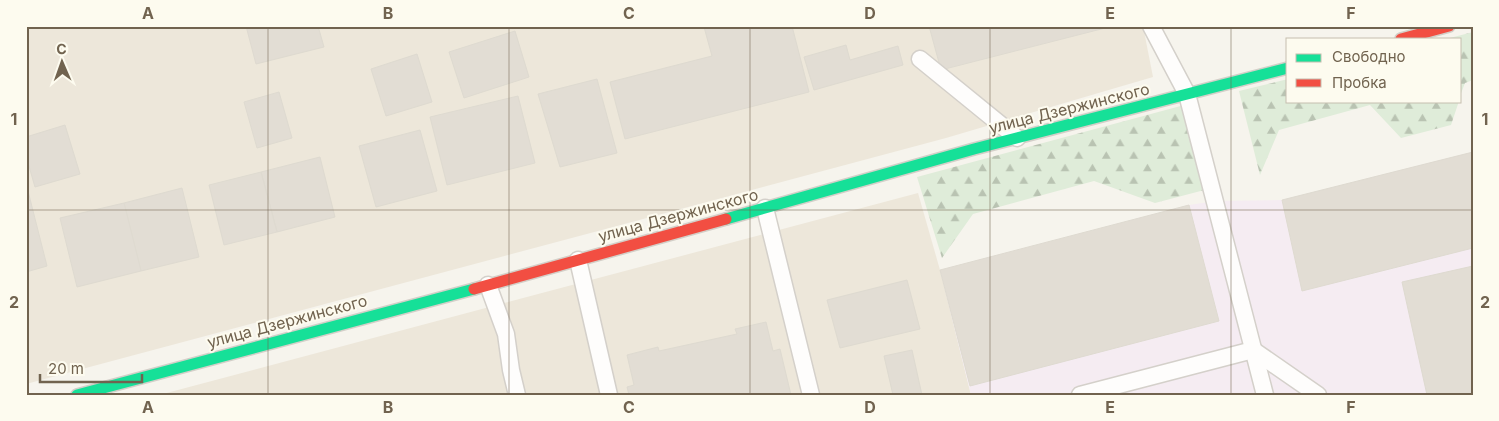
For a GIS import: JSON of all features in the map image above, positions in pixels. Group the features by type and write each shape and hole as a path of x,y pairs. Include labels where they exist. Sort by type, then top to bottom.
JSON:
{"street":[{"path":"1405,38 1449,26"},
{"name":"улица Дзержинского","path":"77,395 129,388 488,285 1017,138 1286,69"}],"lane":[{"path":"1151,26 1187,94 1265,395"},
{"path":"920,59 1017,138"},
{"path":"765,208 811,395"},
{"path":"578,260 609,395"},
{"path":"488,285 506,334 517,395"},
{"path":"1080,395 1253,350 1318,395"}],"shaded area":[{"path":"26,26 1143,26 1153,77 946,138 26,384"},
{"path":"1473,152 1473,395 971,395 940,270 1189,205 1216,201 1282,200"},
{"path":"918,193 940,270 971,395 159,395"}],"green space":[{"path":"1473,32 1473,80 1465,83 1462,91 1462,38 1450,38"},
{"path":"1286,79 1286,102 1459,102 1451,125 1401,138 1370,105 1279,130 1260,175 1239,91"},
{"path":"1188,104 1212,188 1155,203 1094,181 973,214 942,258 917,177"}],"building":[{"path":"246,26 318,26 324,47 256,64"},
{"path":"792,26 809,92 625,139 610,82 712,56 704,27"},
{"path":"929,26 1113,26 941,70"},
{"path":"515,31 529,77 464,98 449,52"},
{"path":"846,45 850,60 898,46 903,65 814,90 804,57"},
{"path":"417,54 432,102 386,116 371,69"},
{"path":"597,79 617,153 560,167 538,94"},
{"path":"279,92 292,138 257,148 244,102"},
{"path":"518,96 535,163 447,185 430,117"},
{"path":"65,125 80,174 35,187 26,156 26,137"},
{"path":"420,130 437,191 376,207 359,146"},
{"path":"1473,152 1473,248 1302,291 1282,200"},
{"path":"320,157 335,217 277,232 261,172"},
{"path":"261,172 277,232 224,245 209,185"},
{"path":"182,188 199,257 141,271 124,203"},
{"path":"28,191 47,266 26,272 26,192"},
{"path":"124,203 141,271 77,287 60,218"},
{"path":"1189,205 1219,321 970,386 940,270"},
{"path":"1473,266 1473,395 1427,395 1402,282"},
{"path":"907,280 920,329 840,348 827,300"},
{"path":"766,322 773,351 780,349 791,395 629,395 627,387 634,385 627,355 658,347 659,351 737,334 735,329"},
{"path":"912,350 922,395 893,395 884,356"}],"traffic: fast":[{"path":"726,219 974,149 1286,69"},
{"path":"77,395 474,289"}],"traffic: jam":[{"path":"1405,38 1449,26"},
{"path":"474,289 726,219"}]}
